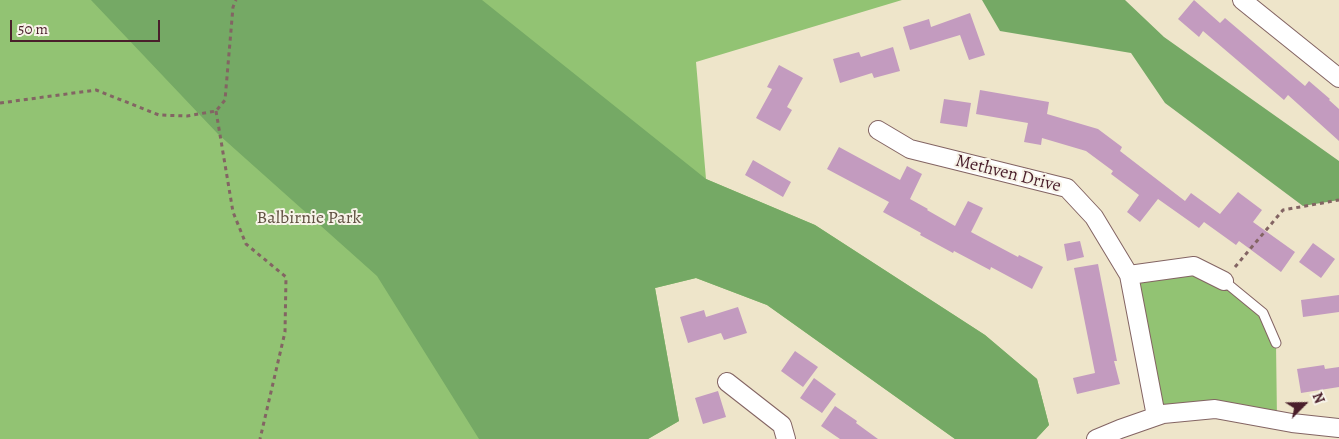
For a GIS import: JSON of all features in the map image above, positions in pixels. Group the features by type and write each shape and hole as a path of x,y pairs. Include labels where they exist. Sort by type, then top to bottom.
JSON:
{"street":[{"path":"1242,0 1339,78"},
{"name":"Methven Drive","path":"878,130 910,149 1067,188 1094,217 1129,275 1156,416"},
{"path":"1129,275 1194,266 1224,281"},
{"path":"727,382 782,426 786,439"},
{"path":"1096,439 1163,414 1215,409 1292,423 1339,428"}],"lane":[{"path":"1224,281 1263,313 1276,343"}],"path":[{"path":"0,103 96,90 160,114 187,116 216,111 225,100 233,7 236,0"},
{"path":"216,111 233,212 246,244 286,277 285,332 260,439"},
{"path":"1224,281 1283,210 1339,200"}],"green space":[{"name":"Balbirnie Park","path":"0,0 902,0 696,62 706,179 815,225 985,335 1037,379 1049,425 1036,439 955,439 767,305 696,278 655,288 679,421 648,439 0,439"},
{"path":"91,0 482,0 706,179 815,225 985,335 1037,379 1049,425 1036,439 955,439 767,305 696,278 655,288 679,421 648,439 479,439 377,276 218,134"},
{"path":"982,0 1125,0 1164,37 1339,161 1339,200 1303,206 1165,103 1131,53 1000,31"},
{"path":"1194,266 1263,313 1276,343 1277,420 1163,414 1129,275"}],"building":[{"path":"1194,0 1220,23 1225,18 1305,86 1309,81 1330,99 1339,109 1339,141 1288,95 1284,100 1203,31 1199,37 1178,19"},
{"path":"970,13 985,55 969,60 960,35 910,50 903,27 929,19 931,27"},
{"path":"893,47 900,71 874,78 872,73 840,83 833,59 859,52 861,57"},
{"path":"779,65 803,78 787,107 792,110 780,131 756,118 772,89 767,87"},
{"path":"980,90 1049,102 1047,114 1098,129 1122,147 1120,151 1185,201 1191,193 1220,214 1238,192 1262,210 1253,222 1295,252 1281,272 1239,241 1236,245 1204,222 1199,228 1158,199 1140,222 1127,212 1139,195 1111,174 1113,171 1086,151 1042,138 1041,145 1024,142 1028,123 976,114"},
{"path":"944,99 971,103 967,127 940,123"},
{"path":"839,147 900,180 907,166 922,174 910,199 955,226 968,201 983,208 971,232 1018,257 1019,255 1043,267 1032,289 991,267 990,270 954,251 953,253 883,212 889,202 827,169"},
{"path":"753,160 791,182 783,197 745,175"},
{"path":"1080,241 1084,257 1067,261 1064,244"},
{"path":"1313,243 1335,259 1321,278 1299,262"},
{"path":"1098,264 1117,361 1114,361 1120,384 1077,394 1073,378 1095,373 1074,268"},
{"path":"1339,295 1339,312 1303,317 1301,300"},
{"path":"738,307 747,333 724,340 721,333 688,343 680,317 704,310 706,317"},
{"path":"795,351 818,367 803,387 781,371"},
{"path":"1324,365 1325,369 1339,367 1339,387 1301,393 1297,369"},
{"path":"814,378 836,394 822,413 800,398"},
{"path":"718,391 726,417 703,424 695,398"},
{"path":"835,406 878,439 840,439 821,426"}]}
